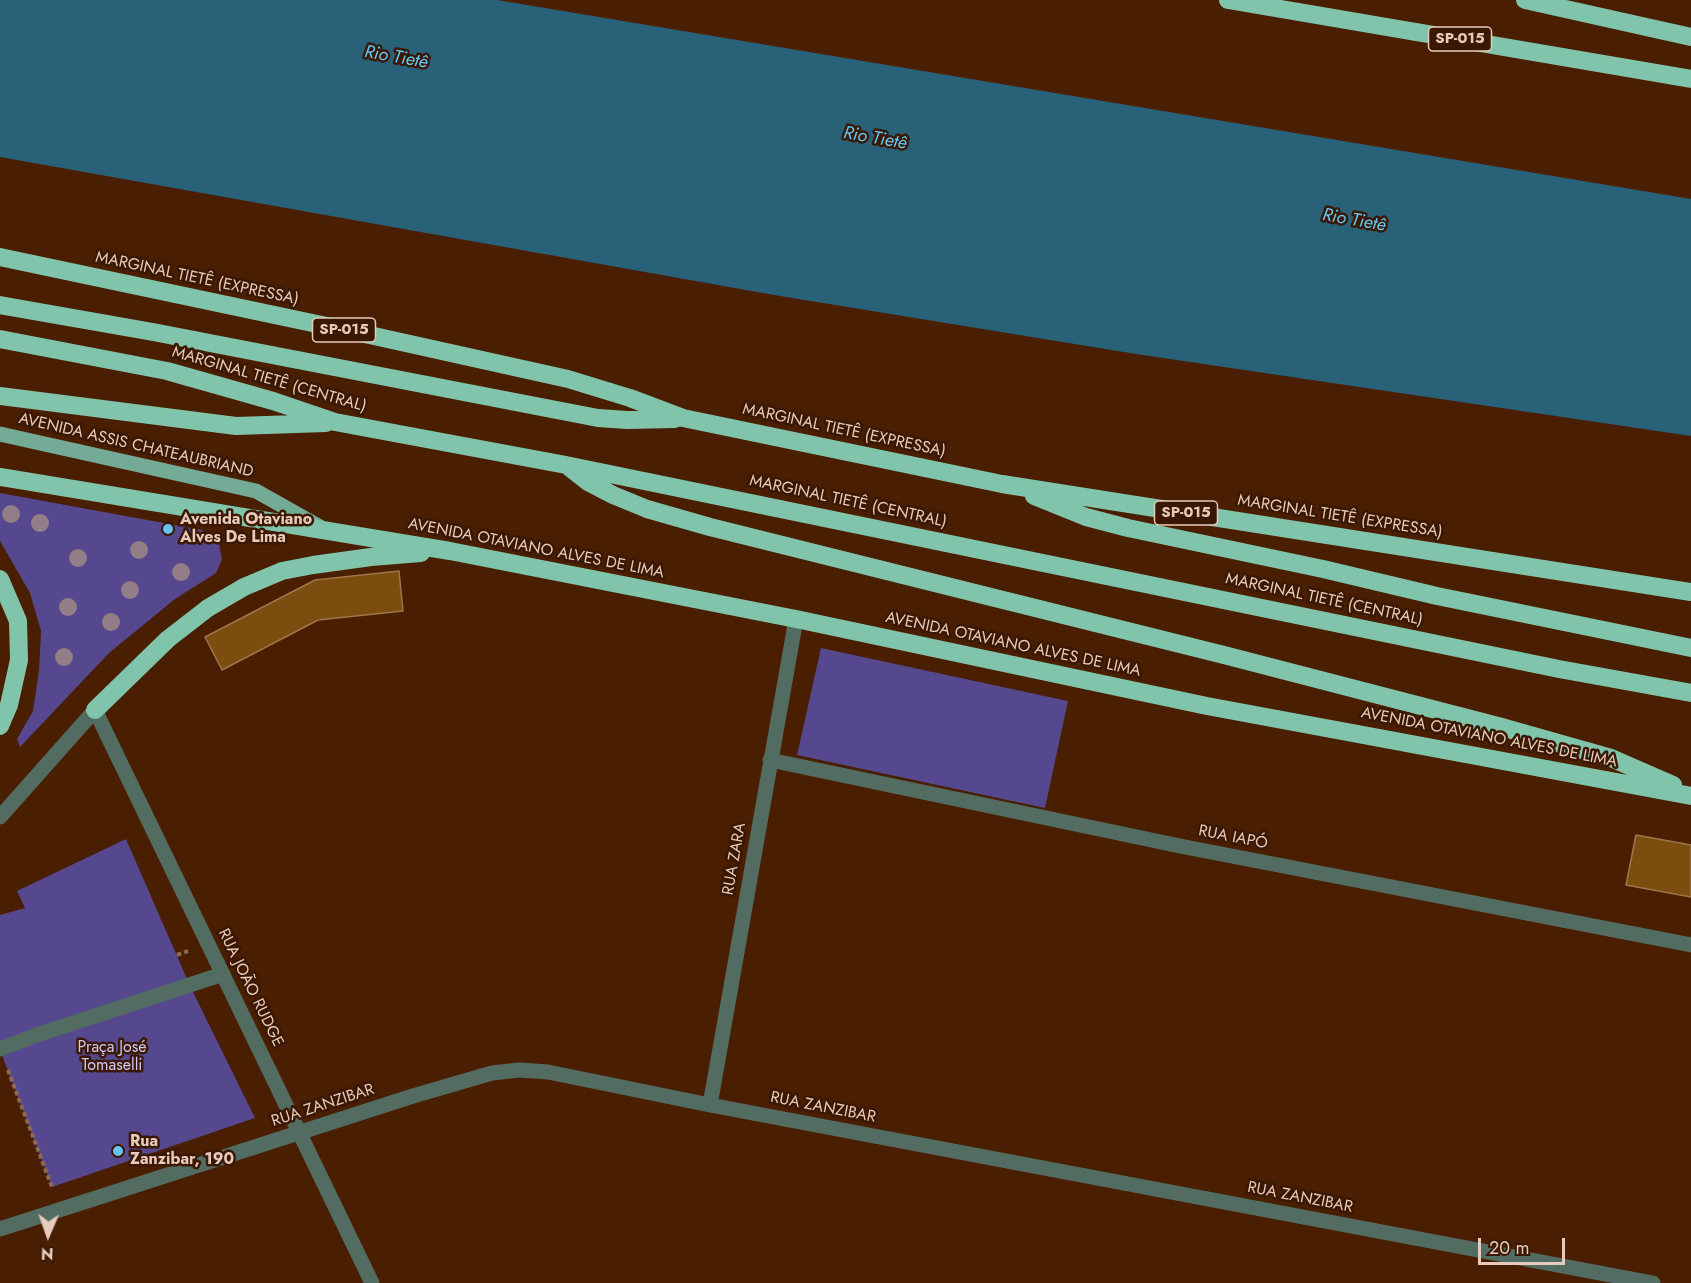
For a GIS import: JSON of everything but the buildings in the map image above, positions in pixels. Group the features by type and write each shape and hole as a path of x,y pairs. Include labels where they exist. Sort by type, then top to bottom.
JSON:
{"highway":[{"name":"SP-015","path":"1228,0 1691,79"},
{"path":"1525,0 1691,37"},
{"name":"MARGINAL TIETÊ (EXPRESSA)","path":"0,258 568,379 630,398 683,418 1002,484 1691,592"},
{"name":"SP-015","path":"0,305 153,332 598,418 627,420 683,418"},
{"name":"MARGINAL TIETÊ (CENTRAL)","path":"0,339 167,371 273,400 335,422 566,465 1559,669 1691,693"},
{"path":"0,396 236,426 335,422"},
{"path":"566,465 588,482 647,509 1518,732 1611,758 1691,794"},
{"name":"AVENIDA OTAVIANO ALVES DE LIMA","path":"0,477 450,551 796,619 1207,706 1691,794"},
{"path":"1002,484 1086,517 1128,528 1323,569 1437,596 1691,648"},
{"path":"95,710 168,639 208,608 244,587 282,571 313,565 371,557 450,551"},
{"path":"0,579 18,621 19,660 9,705 0,726"}],"main road":[{"name":"AVENIDA ASSIS CHATEAUBRIAND","path":"0,434 256,491 327,531"}],"street":[{"name":"RUA ZARA","path":"710,1105 796,619"},
{"path":"0,817 95,710"},
{"name":"RUA JOÃO RUDGE","path":"95,710 372,1283"},
{"name":"RUA IAPÓ","path":"770,760 1158,841 1691,945"},
{"path":"3,1056 37,1035 224,974"},
{"name":"RUA ZANZIBAR","path":"0,1229 460,1082 492,1073 519,1070 548,1072 710,1105 1653,1283"}],"path":[{"path":"3,1056 52,1187"}],"green space":[{"path":"0,493 202,530 219,544 222,559 216,573 175,599 109,653 20,747 17,739 33,711 39,671 41,631 30,593 0,541"},
{"path":"821,648 1068,701 1045,808 797,755"},
{"name":"Praça José Tomaselli","path":"126,839 190,986 255,1118 52,1187 0,1050 0,915 25,908 17,891"}],"water":[{"name":"Rio Tietê","path":"0,0 497,0 1691,199 1691,436 1136,354 774,295 0,157"}],"place":[{"name":"Avenida Otaviano Alves De Lima","path":"168,529"},
{"name":"Rua Zanzibar, 190","path":"118,1151"}]}
